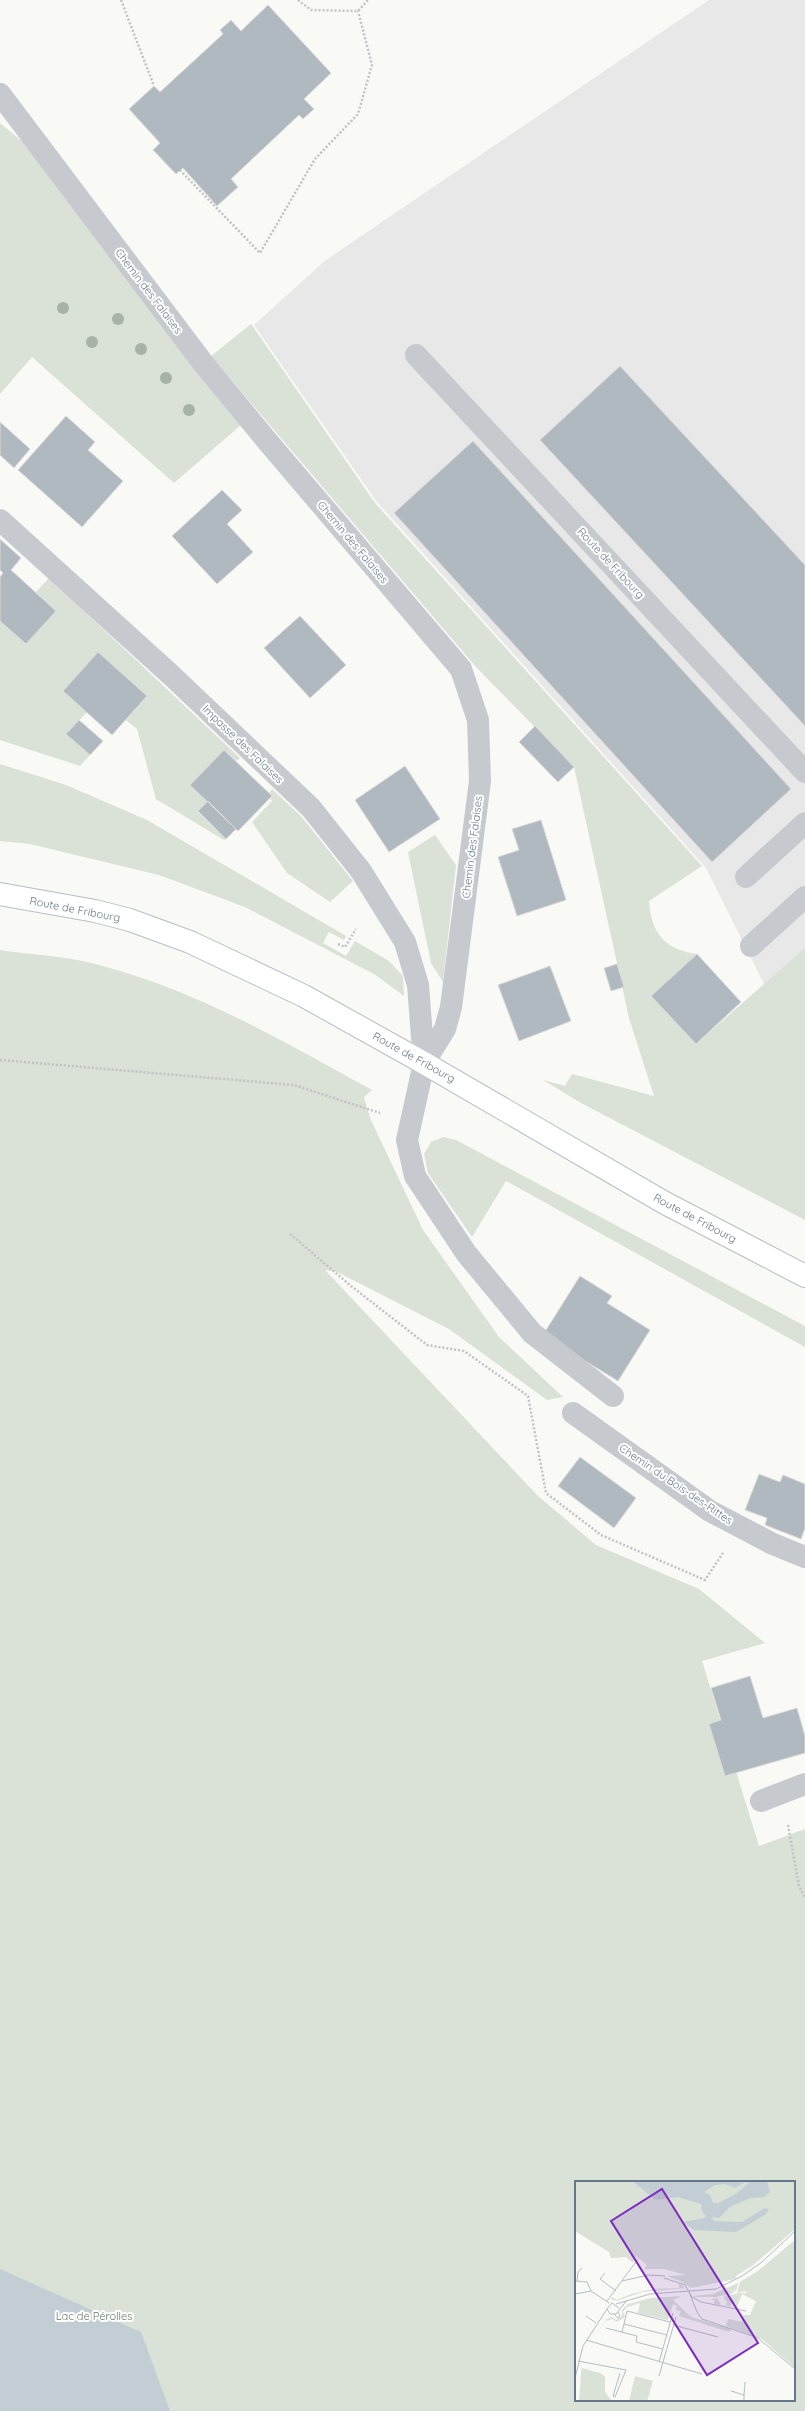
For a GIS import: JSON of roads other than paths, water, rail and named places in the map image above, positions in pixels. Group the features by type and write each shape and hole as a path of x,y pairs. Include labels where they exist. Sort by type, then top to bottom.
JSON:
{"main road":[{"name":"Route de Fribourg","path":"0,894 95,911 130,920 190,942 304,996 424,1062 665,1203 805,1276"}],"street":[{"name":"Chemin des Falaises","path":"0,94 203,362 268,442 461,669 478,720 480,781 451,1007 445,1029 424,1062"},
{"name":"Route de Fribourg","path":"416,355 805,772"},
{"name":"Impasse des Falaises","path":"0,520 171,675 310,808 361,870 405,942 418,985 424,1062"},
{"path":"746,877 805,823"},
{"path":"751,946 805,897"},
{"path":"424,1062 407,1140 415,1176 466,1253 532,1333 613,1396"},
{"name":"Chemin du Bois-des-Rittes","path":"573,1413 710,1511 741,1528 805,1557"},
{"path":"761,1801 799,1786"}],"park label":[{"name":"Lac de Pérolles","path":"94,2316"}]}
